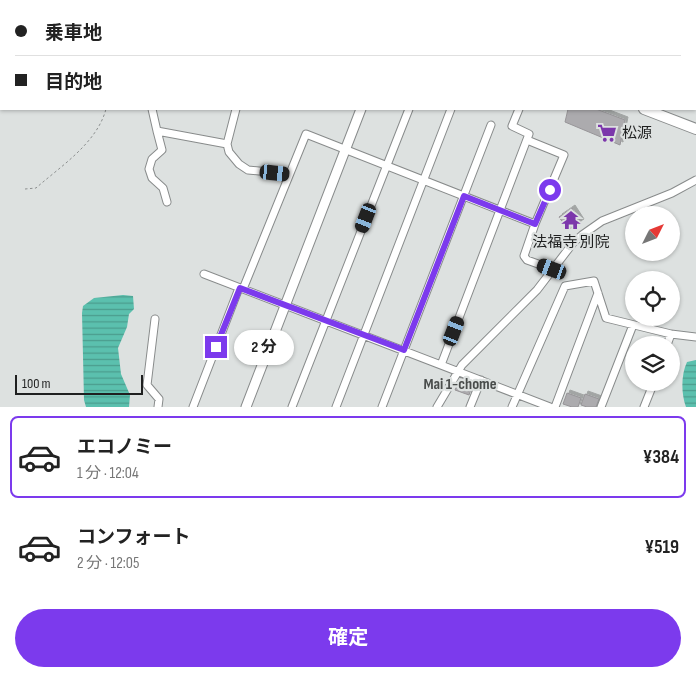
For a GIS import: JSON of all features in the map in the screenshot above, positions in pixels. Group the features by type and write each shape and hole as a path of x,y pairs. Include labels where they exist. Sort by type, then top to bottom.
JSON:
{"main road":[{"path":"647,110 696,129"}],"street":[{"path":"152,110 162,150 152,159 149,169 152,178 163,188 167,202"},
{"path":"236,110 227,144 230,152 239,164 248,170 289,174"},
{"path":"246,407 361,110"},
{"path":"292,407 409,110"},
{"path":"336,407 451,110"},
{"path":"441,365 529,134 512,126 519,110"},
{"path":"382,407 491,125"},
{"path":"157,131 227,144"},
{"path":"193,407 306,134 535,224"},
{"path":"527,140 564,155 535,224 524,256 527,260 552,269"},
{"path":"437,407 462,365 537,290 573,242 602,221 672,193 696,180"},
{"path":"204,274 550,407"},
{"path":"512,407 565,286 594,281 606,318 625,322"},
{"path":"556,407 598,292"},
{"path":"155,319 147,385 159,399 158,407"},
{"path":"600,407 636,326"},
{"path":"640,326 671,334 696,337"},
{"path":"470,407 481,380"},
{"path":"644,407 650,391"}],"path":[{"path":"25,189 36,188 85,144 98,126 106,110"}],"shaded area":[{"path":"123,295 133,296 134,309 129,314 127,327 118,348 121,374 130,395 129,407 86,407 84,400 83,306 94,298"},
{"path":"696,360 696,407 686,407 683,390 684,373 687,362"}],"building":[{"name":"松源","path":"568,110 599,110 625,120 620,145 565,122"},
{"path":"572,208 581,222 568,230 559,217"},
{"path":"460,379 473,384 469,395 455,390"},
{"path":"567,393 581,398 578,407 563,404"},
{"path":"585,394 599,399 596,407 581,405"}],"place":[{"name":"松源","path":"607,133"},
{"name":"法福寺 別院","path":"571,220"}],"district":[{"name":"Mai 1-chome","path":"460,383"}],"route":[{"path":"216,347 240,288 404,350 464,196 535,224 550,190"}]}
